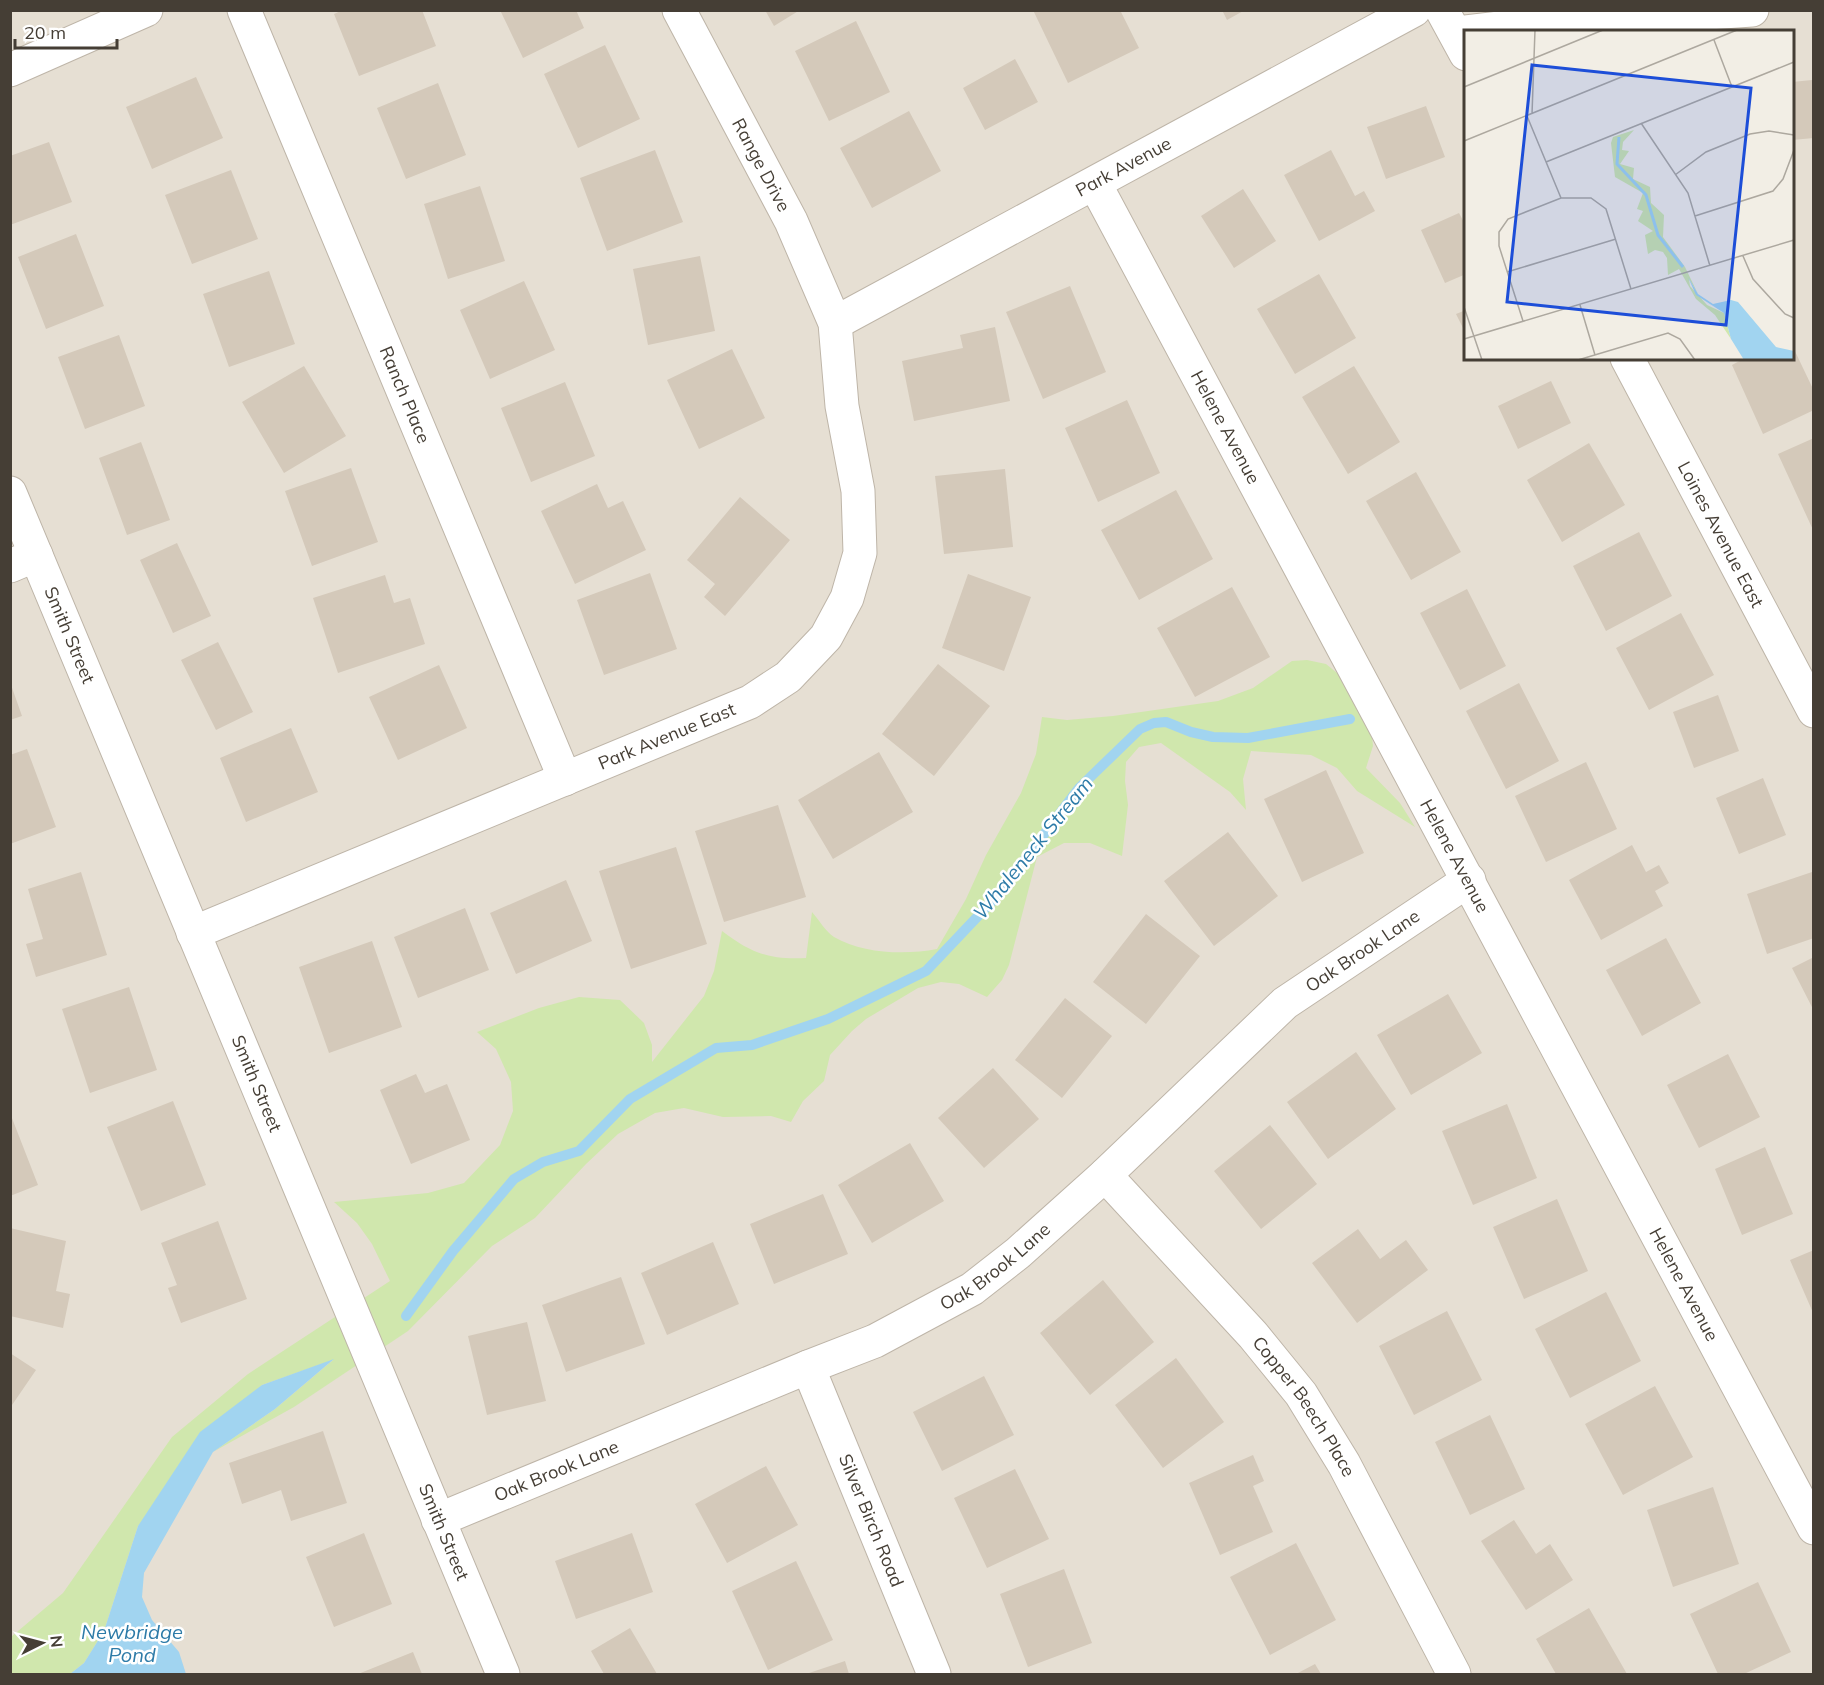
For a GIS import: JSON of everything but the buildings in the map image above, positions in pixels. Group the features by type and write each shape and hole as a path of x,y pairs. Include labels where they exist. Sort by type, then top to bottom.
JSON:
{"street":[{"path":"10,70 146,10"},
{"name":"Ranch Place","path":"244,10 565,778"},
{"name":"Range Drive","path":"679,10 791,221 835,323"},
{"name":"Park Avenue","path":"835,323 1414,10"},
{"path":"1478,30 1752,10"},
{"name":"Helene Avenue","path":"1095,184 1814,1528"},
{"name":"Park Avenue East","path":"194,933 750,702 788,677 826,637 847,598 860,553 858,491 842,406 835,323"},
{"name":"Loines Avenue East","path":"1628,360 1814,711"},
{"name":"Smith Street","path":"10,493 23,561 194,933 502,1674"},
{"name":"Oak Brook Lane","path":"438,1521 875,1341 972,1288 1018,1253 1105,1175 1285,1003 1469,880"},
{"name":"Copper Beech Place","path":"1105,1175 1253,1335 1300,1394 1344,1464 1454,1674"},
{"name":"Silver Birch Road","path":"808,1367 934,1674"}],"shaded area":[{"path":"11,11 1813,11 1813,1674 11,1674"}],"green space":[{"path":"1307,660 1326,664 1342,677 1371,727 1373,746 1366,768 1400,803 1415,827 1357,791 1337,768 1311,755 1251,751 1243,779 1246,810 1230,792 1161,743 1139,747 1126,762 1125,781 1128,805 1122,856 1090,843 1064,843 1037,857 1009,965 1002,980 987,997 959,984 941,982 918,988 866,1019 830,1055 824,1081 803,1101 791,1122 771,1116 723,1117 684,1108 655,1113 618,1134 535,1218 492,1246 408,1331 294,1407 213,1452 275,1409 333,1360 262,1385 138,1526 104,1631 84,1663 70,1674 11,1674 11,1637 63,1593 172,1437 248,1374 390,1281 372,1244 357,1223 334,1202 428,1193 464,1183 500,1145 513,1111 511,1082 496,1049 477,1032 539,1008 579,997 620,1000 644,1023 652,1045 652,1062 704,996 714,971 722,931 742,945 761,954 781,958 806,958 812,912 831,935 858,947 885,952 937,949 966,899 986,855 1021,793 1036,754 1042,717 1067,720 1113,716 1218,701 1253,688 1292,661"}],"water":[{"name":"Newbridge Pond","path":"334,1359 275,1409 213,1452 144,1573 142,1597 152,1620 179,1652 186,1674 70,1674 84,1663 104,1631 138,1526 200,1432 262,1385"}],"waterway":[{"name":"Whaleneck Stream","path":"406,1316 453,1251 514,1179 543,1162 579,1151 630,1099 716,1048 752,1045 828,1019 926,971 998,895 1079,788 1140,729 1154,723 1166,722 1191,732 1213,737 1248,738 1350,719"}]}
